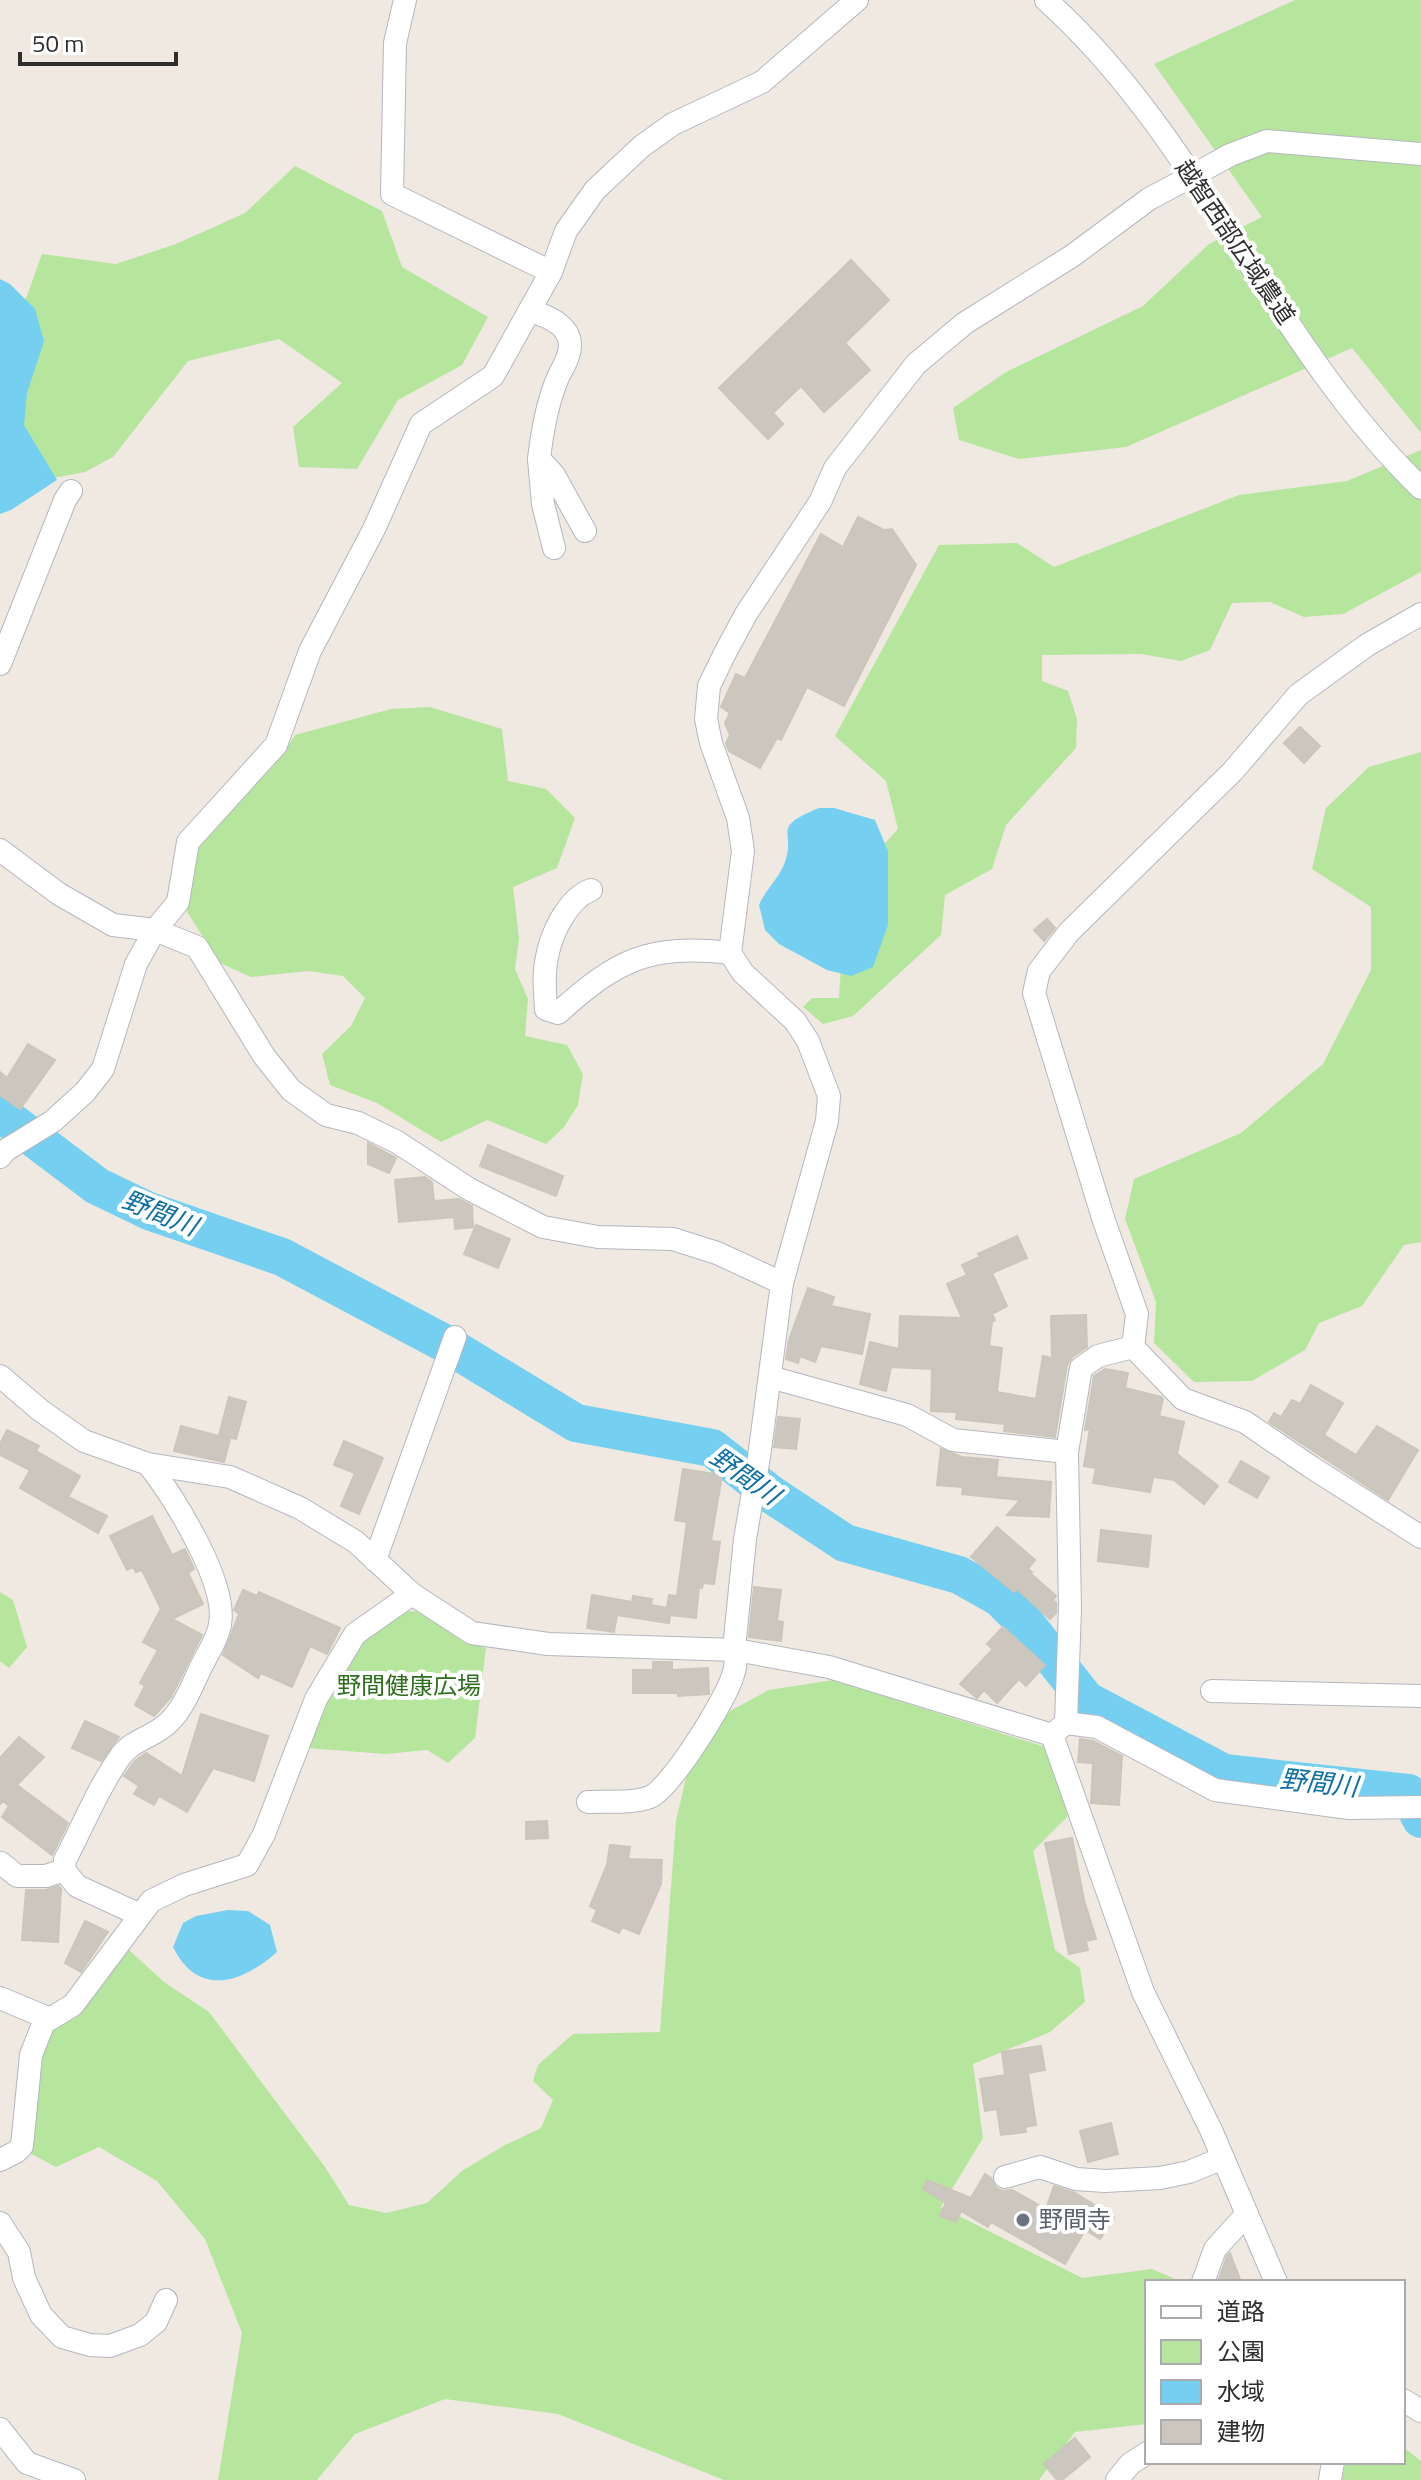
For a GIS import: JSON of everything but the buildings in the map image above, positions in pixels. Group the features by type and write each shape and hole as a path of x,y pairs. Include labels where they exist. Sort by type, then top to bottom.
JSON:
{"street":[{"path":"405,0 395,43 392,194 551,272"},
{"path":"0,1157 6,1150 53,1121 85,1092 103,1069 136,964 155,930 178,902 188,842 276,745 310,651 374,529 421,424 493,376 551,272 566,231 595,190 642,146 673,124 762,82 857,0"},
{"name":"越智西部広域農道","path":"1046,0 1079,29 1130,88 1346,404 1421,488"},
{"path":"588,1802 648,1798 660,1791 677,1771 727,1690 734,1673 745,1539 782,1283 827,1121 829,1096 808,1041 795,1021 743,973 730,953 743,851 738,818 711,743 706,719 709,686 746,614 820,502 835,468 916,364 965,323 1072,256 1149,199 1230,155 1267,141 1421,154"},
{"path":"529,311 549,315 562,325 570,340 570,353 555,384 543,426 539,459 543,504 554,548"},
{"path":"539,459 554,475 585,531"},
{"path":"0,664 71,491"},
{"path":"1133,1347 1137,1314 1104,1221 1034,993 1039,971 1069,932 1233,771 1298,695 1367,645 1421,614"},
{"path":"0,850 59,894 113,925 155,930 197,947 264,1056 291,1090 326,1115 358,1123 397,1142 469,1189 543,1227 598,1237 673,1239 717,1253 782,1283"},
{"path":"591,890 580,894 554,935 544,981 546,1009 558,1013 601,978 634,959 664,950 698,949 730,953"},
{"path":"375,1560 455,1337"},
{"path":"1133,1347 1098,1356 1081,1368 1067,1452 1070,1608 1059,1729 1143,1992 1223,2158 1275,2280"},
{"path":"1133,1347 1183,1399 1245,1422 1421,1537"},
{"path":"0,1376 40,1410 84,1441 148,1464 230,1477 300,1508 356,1542 412,1594 472,1633 548,1644 735,1650 829,1667 1059,1729 1097,1727 1215,1790 1349,1808 1421,1807"},
{"path":"770,1377 907,1415 953,1440 1067,1452"},
{"path":"140,1915 77,1886 64,1870 65,1860 121,1755 136,1741 156,1733 171,1721 192,1687 220,1625 220,1608 212,1577 198,1544 170,1492 148,1464"},
{"path":"0,1998 50,2019 73,2005 151,1901 173,1890 247,1865 264,1834 316,1699 355,1634 412,1594"},
{"path":"1212,1691 1421,1696"},
{"path":"1,1863 17,1876 46,1876 64,1870"},
{"path":"0,2160 22,2146 31,2055 46,2017"},
{"path":"1005,2177 1040,2167 1076,2179 1160,2178 1189,2172 1223,2158"},
{"path":"1204,2280 1215,2249 1247,2214"},
{"path":"0,2223 19,2252 24,2278 41,2315 62,2337 90,2345 110,2346 125,2341 140,2335 156,2322 166,2300"},
{"path":"0,2429 27,2463 74,2480"},
{"path":"1117,2480 1130,2464 1145,2454"}],"green space":[{"path":"1295,0 1421,0 1421,433 1352,348 1126,447 1019,459 959,440 953,408 1006,372 1143,306 1209,244 1262,217 1154,64"},
{"path":"295,166 382,211 402,267 488,317 462,365 398,400 357,469 299,467 293,427 342,383 279,339 188,361 113,457 85,472 22,484 0,314 18,321 42,254 116,264 176,244 245,213"},
{"path":"1421,450 1421,572 1343,614 1304,617 1270,602 1232,603 1210,650 1181,661 1141,654 1042,655 1042,681 1068,691 1077,719 1076,748 1006,825 992,869 945,895 941,935 853,1016 823,1024 803,1007 812,998 839,998 842,951 864,866 898,829 886,781 835,736 939,545 1017,543 1054,567 1239,495 1347,481"},
{"path":"430,707 502,729 508,781 546,789 575,818 557,868 513,887 519,938 515,969 528,999 525,1036 567,1045 583,1074 578,1105 564,1127 546,1144 487,1120 441,1142 377,1103 330,1085 322,1054 351,1026 365,998 343,976 308,971 251,977 220,963 187,912 197,849 282,756 295,735 391,709"},
{"path":"1421,752 1421,1242 1404,1245 1362,1306 1319,1323 1305,1350 1252,1381 1194,1382 1154,1343 1156,1302 1125,1219 1134,1179 1241,1133 1323,1064 1371,970 1371,907 1312,869 1326,808 1369,767"},
{"path":"0,1592 13,1600 27,1647 9,1668 0,1661"},
{"name":"野間健康広場","path":"417,1611 462,1641 486,1648 475,1738 448,1763 427,1750 386,1754 307,1748 313,1720 358,1638 399,1612"},
{"path":"833,1680 1045,1747 1068,1816 1033,1851 1055,1950 1080,1968 1085,2002 1050,2032 973,2064 983,2138 941,2207 1082,2278 1152,2269 1177,2280 1145,2280 1145,2424 1075,2432 1039,2480 724,2480 558,2414 445,2399 355,2434 317,2480 218,2480 242,2333 205,2239 157,2181 99,2147 56,2167 26,2151 46,2030 80,2015 129,1950 164,1982 209,2012 325,2167 349,2205 386,2213 427,2203 462,2171 541,2128 553,2100 533,2081 538,2065 573,2034 660,2032 676,1821 693,1748 730,1711 769,1690"},
{"path":"1405,2449 1421,2461 1421,2480 1342,2480 1345,2464 1405,2464"}],"water":[{"path":"0,279 10,284 35,309 44,341 27,393 24,425 57,480 0,514"},
{"path":"819,808 834,808 875,820 888,851 888,925 873,967 851,976 827,970 779,944 765,930 759,905 783,867 789,826"},
{"path":"228,1910 248,1911 270,1925 277,1952 264,1963 235,1977 221,1980 195,1974 173,1947 183,1923 196,1916"}],"waterway":[{"name":"野間川","path":"0,1113 97,1186 149,1211 282,1257 446,1344 576,1423 712,1448 772,1495 845,1543 959,1575 1000,1598 1027,1625 1086,1700 1224,1773 1408,1793 1421,1819"}],"place":[{"name":"野間寺","path":"1023,2220"}]}
